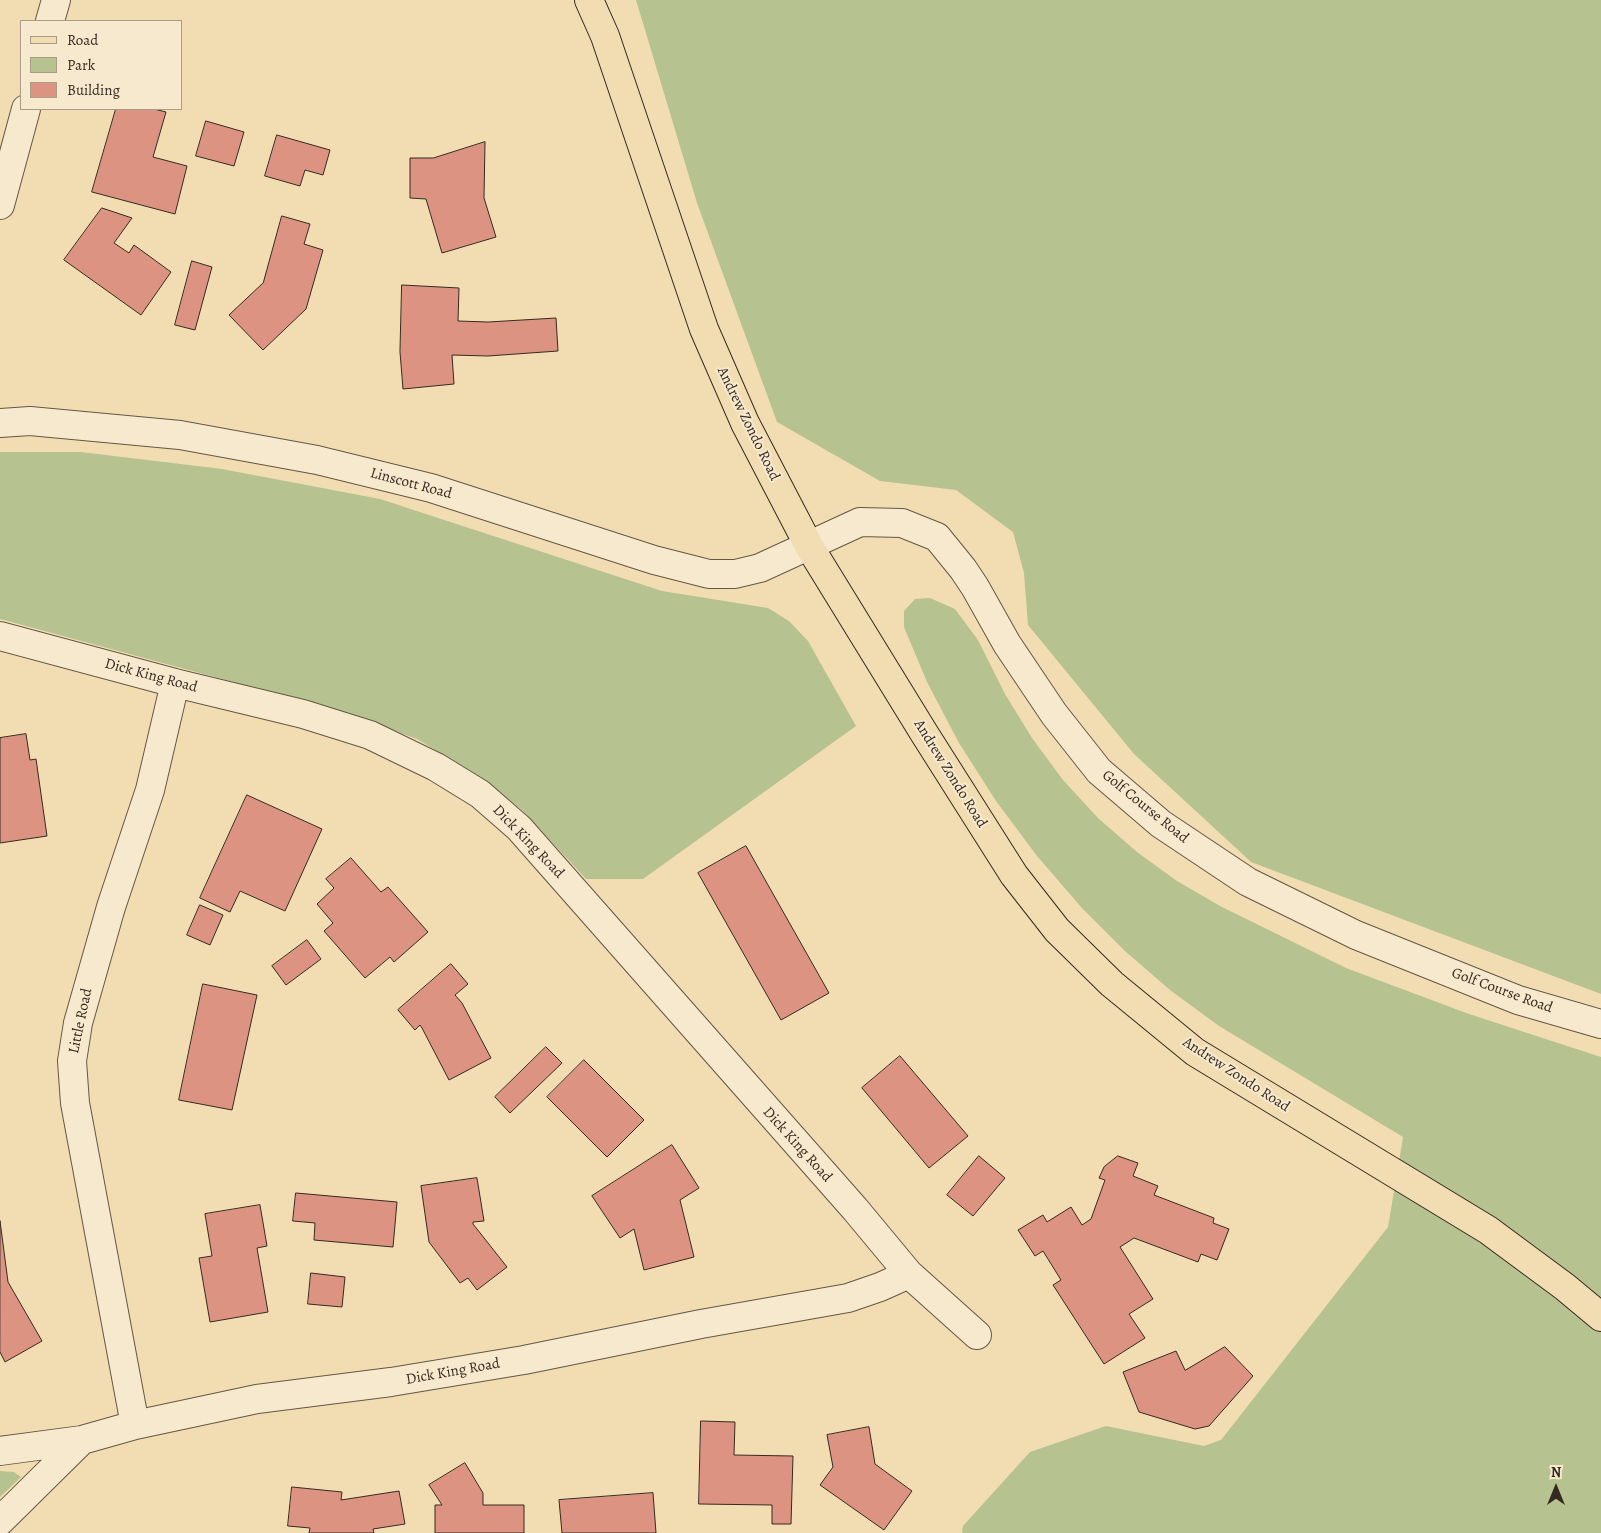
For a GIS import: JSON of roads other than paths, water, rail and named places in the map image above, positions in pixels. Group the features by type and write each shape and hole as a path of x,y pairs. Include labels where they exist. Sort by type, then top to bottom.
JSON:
{"main road":[{"name":"Andrew Zondo Road","path":"589,0 605,36 704,328 745,423 809,546 1014,875 1057,930 1112,984 1195,1052 1488,1230 1601,1317"}],"street":[{"path":"50,20 56,0"},
{"path":"0,205 26,110"},
{"name":"Linscott Road","path":"0,423 30,421 180,435 317,460 431,488 654,560 709,574 736,574 760,568 809,546"},
{"name":"Golf Course Road","path":"809,546 860,522 902,523 937,537 971,581 1007,644 1060,721 1099,771 1161,824 1248,882 1356,935 1518,1000 1601,1024"},
{"name":"Dick King Road","path":"0,636 303,714 370,735 436,767 480,794 519,828 855,1209 909,1274 977,1335"},
{"name":"Little Road","path":"135,1425 75,1103 72,1061 78,1023 112,907 150,790 175,682"},
{"name":"Dick King Road","path":"0,1452 82,1440 135,1425 257,1400 391,1382 524,1360 701,1324 848,1298 909,1274"},
{"name":"Dick King Road","path":"0,1521 82,1440"}]}
